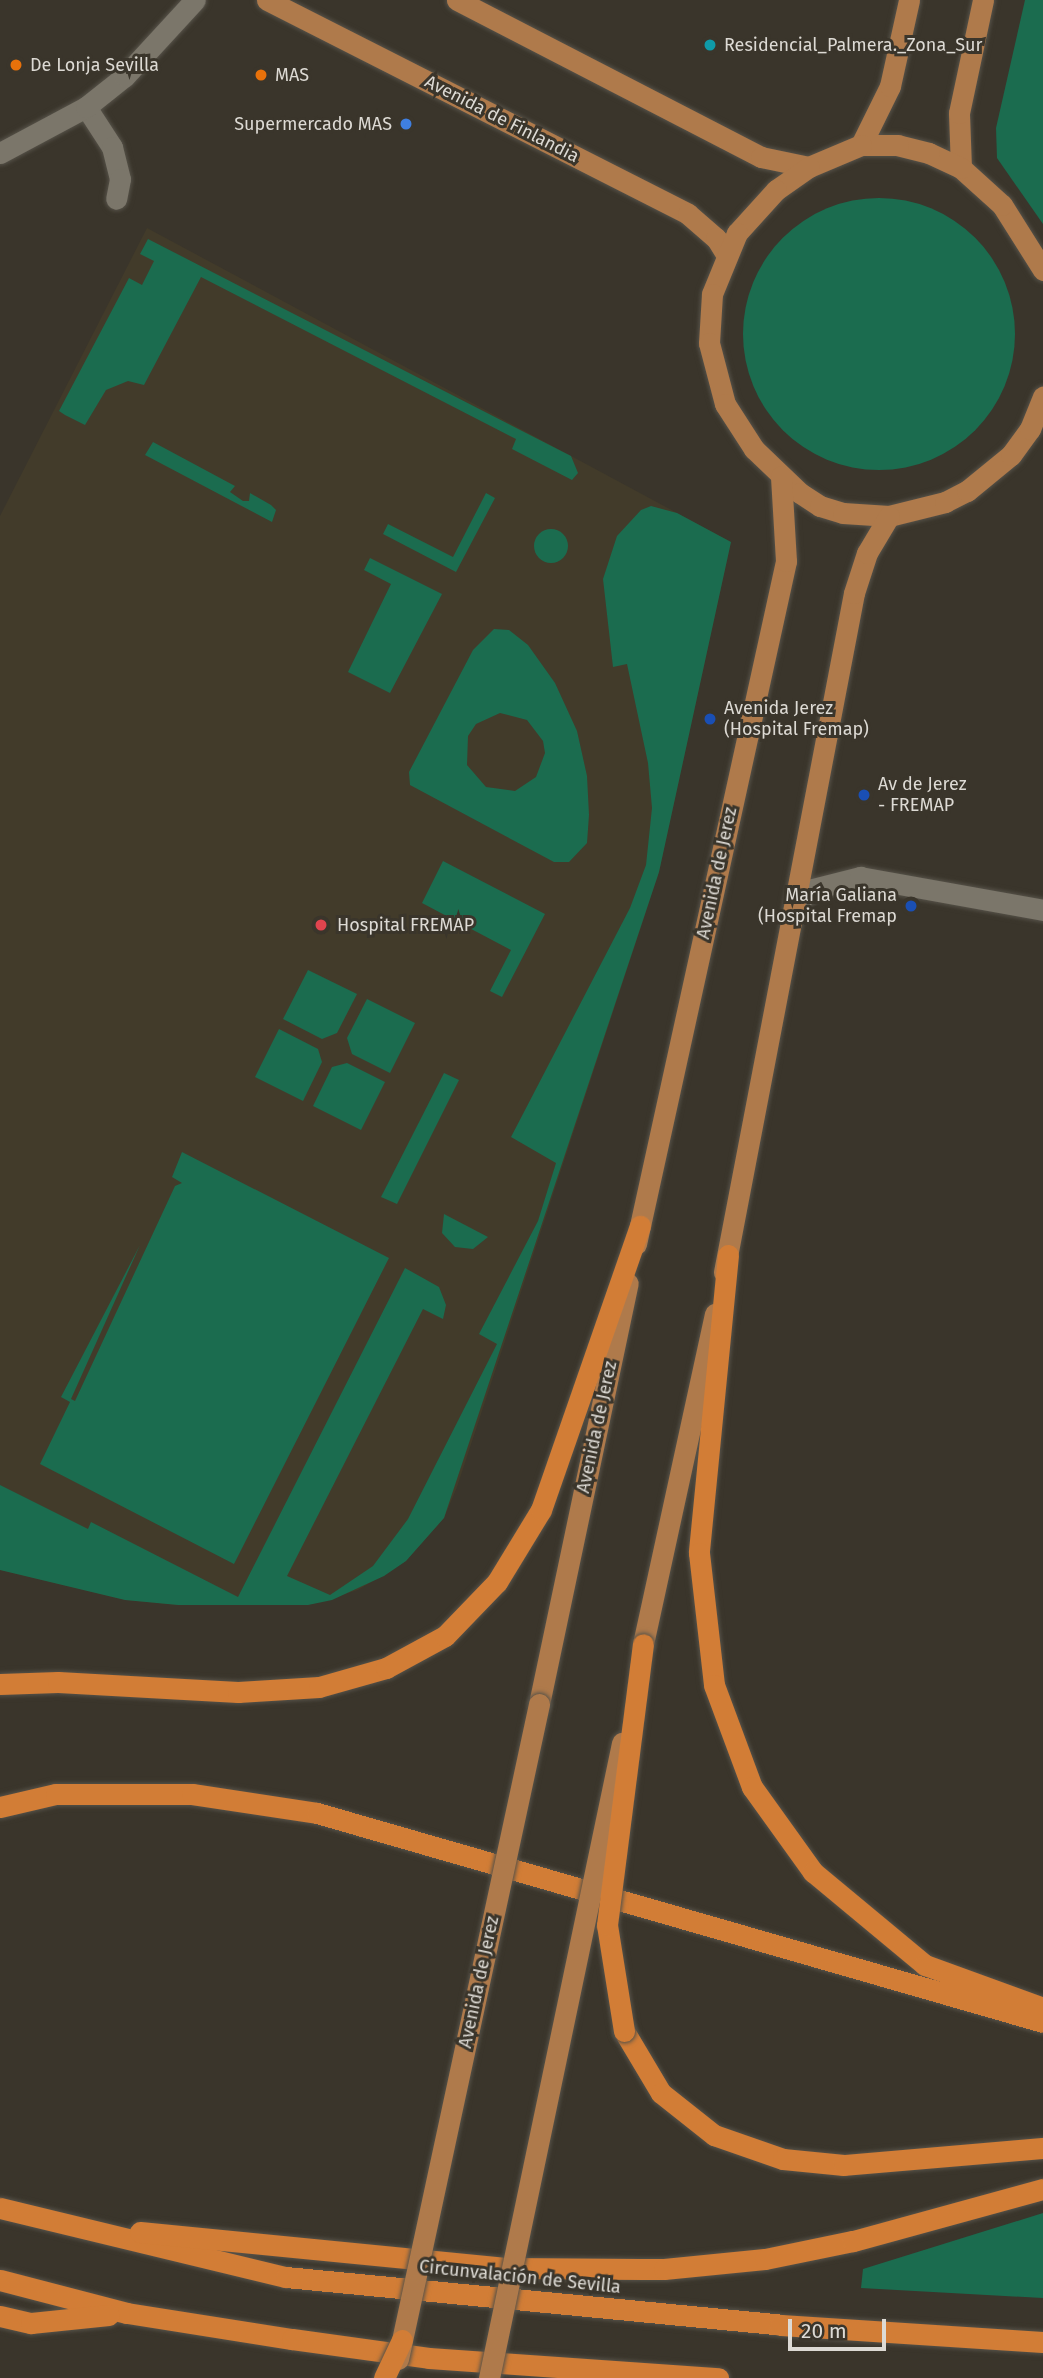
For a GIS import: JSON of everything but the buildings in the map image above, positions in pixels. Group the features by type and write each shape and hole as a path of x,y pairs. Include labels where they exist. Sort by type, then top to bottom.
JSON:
{"highway":[{"path":"0,1684 58,1682 238,1692 319,1687 386,1668 445,1636 497,1583 541,1510 640,1226"},
{"path":"728,1255 699,1553 714,1685 752,1787 813,1872 925,1965 1043,2008"},
{"path":"643,1644 607,1925 624,2031 660,2093 714,2135 783,2159 844,2165 1043,2148"},
{"path":"0,1807 56,1794 192,1794 317,1813 1043,2022"},
{"path":"48,2222 508,2268 664,2269 765,2259 853,2241 1043,2189"},
{"name":"Circunvalación de Sevilla","path":"0,2208 48,2222 286,2277 780,2325 1043,2342"},
{"path":"0,2280 127,2313 429,2358 718,2378"},
{"path":"0,2316 31,2323 127,2313"},
{"path":"384,2378 402,2340"},
{"path":"429,2358 489,2378"}],"main road":[{"name":"Avenida de Finlandia","path":"267,0 688,214 716,238 726,254"},
{"path":"457,0 761,157 808,167"},
{"path":"861,145 890,86 909,0"},
{"path":"961,168 959,113 983,0"},
{"path":"1043,270 1002,205 961,168 898,145 861,145 808,167 755,211 726,254 710,315 709,343 716,380 741,432 781,475 820,506 859,515 889,516 945,502 988,477 1030,429 1043,397"},
{"name":"Avenida de Jerez","path":"394,2378 640,1226 786,561 781,475"},
{"path":"489,2378 643,1644 728,1255 798,901 859,571 889,516"}],"street":[{"path":"0,153 86,107 125,76 195,0"},
{"path":"86,107 112,147 120,179 116,199"},
{"path":"798,901 813,889 860,877 1043,909"}],"shaded area":[{"name":"Hospital FREMAP","path":"147,228 731,542 659,872 457,1487 444,1518 406,1561 358,1590 308,1605 178,1605 125,1600 0,1570 0,516"}],"green space":[{"path":"1025,0 1043,0 1043,224 997,158 996,128"},
{"path":"879,198 906,200 931,208 955,221 975,238 992,258 1005,282 1013,307 1013,361 1005,386 992,410 975,430 955,447 931,460 906,468 879,470 852,468 827,460 803,447 783,430 766,410 753,386 745,361 743,334 745,307 753,282 766,258 783,238 803,221 827,208 852,200"},
{"path":"148,239 571,456 578,473 572,480 512,449 516,439 201,277 144,385 128,381 106,390 85,425 65,415 59,411 129,278 142,285 154,261 140,254"},
{"path":"153,442 235,486 230,492 243,501 249,501 250,493 271,505 276,510 272,522 145,455"},
{"path":"486,493 495,498 456,572 383,534 388,524 453,557"},
{"path":"651,506 677,513 731,542 659,872 444,1518 406,1561 384,1576 332,1600 308,1605 178,1605 125,1600 0,1570 0,1485 88,1529 91,1522 238,1597 405,1268 439,1287 446,1305 443,1319 423,1309 287,1576 330,1595 373,1566 408,1519 497,1344 479,1334 538,1221 556,1163 511,1137 630,908 646,865 652,808 648,763 627,664 613,667 603,579 617,536 641,510"},
{"path":"551,529 563,534 568,546 563,558 551,563 539,558 534,546 539,534"},
{"path":"370,558 442,594 390,693 348,672 391,584 364,570"},
{"path":"494,629 509,630 528,645 555,683 577,731 587,776 589,815 587,843 569,862 554,862 410,785 409,772 473,650","holes":["500,713 527,720 543,741 545,753 536,777 515,791 486,787 467,765 468,736 476,724"]},
{"path":"443,861 545,914 502,997 490,991 511,950 422,903"},
{"path":"308,970 357,994 337,1033 322,1039 283,1019"},
{"path":"367,999 415,1023 390,1073 352,1054 347,1038"},
{"path":"279,1029 318,1049 322,1062 303,1101 255,1077"},
{"path":"347,1063 385,1082 361,1130 313,1106 332,1067"},
{"path":"444,1073 459,1080 397,1204 381,1197"},
{"path":"182,1152 389,1258 234,1564 40,1464 70,1402 61,1397 140,1245 71,1399 75,1401 175,1186 182,1183 172,1177"},
{"path":"444,1214 488,1237 473,1249 455,1247 442,1233"},
{"path":"1043,2213 1043,2298 861,2288 863,2269"}],"place":[{"name":"Residencial_Palmera._Zona_Sur","path":"710,45"},
{"name":"De Lonja Sevilla","path":"16,65"},
{"name":"MAS","path":"261,75"},
{"name":"Supermercado MAS","path":"406,124"},
{"name":"Avenida Jerez (Hospital Fremap)","path":"710,719"},
{"name":"Av de Jerez - FREMAP","path":"864,795"},
{"name":"María Galiana (Hospital Fremap","path":"911,906"},
{"name":"Hospital FREMAP","path":"321,925"}]}
